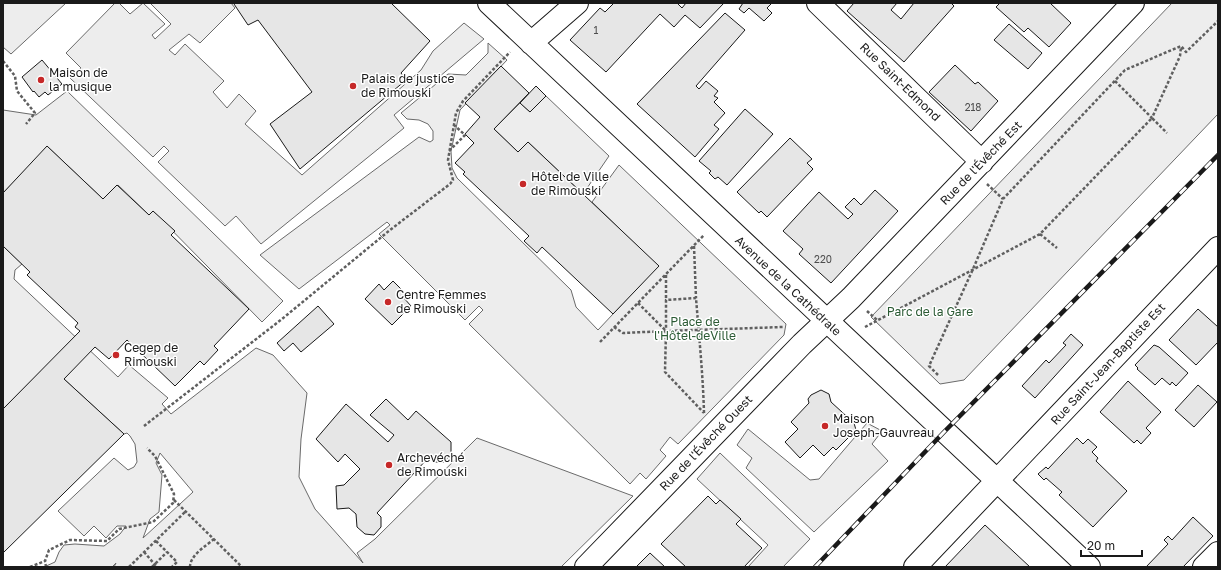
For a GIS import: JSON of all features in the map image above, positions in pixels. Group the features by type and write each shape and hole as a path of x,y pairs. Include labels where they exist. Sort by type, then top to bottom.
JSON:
{"street":[{"name":"Avenue de la Cathédrale","path":"489,3 718,220 1089,567"},
{"path":"528,40 576,3"},
{"name":"Rue Saint-Edmond","path":"818,3 982,162"},
{"name":"Rue de l'Évêché Est","path":"826,321 982,162 1133,3"},
{"name":"Rue Saint-Jean-Baptiste Est","path":"915,567 1218,248"},
{"name":"Rue de l'Évêché Ouest","path":"586,567 826,321"},
{"path":"1204,567 1218,553"}],"path":[{"path":"1181,46 1186,52 1218,22"},
{"path":"144,426 282,319 453,180 448,160 456,113 463,101 528,40"},
{"path":"938,375 929,366 1003,199 1125,70 1181,46"},
{"path":"877,320 1040,234 1152,118 1180,56 1181,46"},
{"path":"3,61 15,76 17,91 35,114 26,124"},
{"path":"1115,81 1167,133"},
{"path":"449,151 464,135 454,125"},
{"path":"600,342 718,220"},
{"path":"1040,234 1057,248"},
{"path":"666,275 665,372 704,413 694,246"},
{"path":"666,300 696,298"},
{"path":"638,303 666,331"},
{"path":"614,327 623,333 783,327"},
{"path":"46,567 45,561 49,550 70,540 107,541 119,529 153,522 173,503 174,494 158,460 146,448"},
{"path":"173,500 186,511 240,566"},
{"path":"131,566 186,511"},
{"path":"190,567 190,563 194,557 214,539"},
{"path":"156,541 177,562 172,567"},
{"path":"144,552 158,567"},
{"path":"152,567 167,552"},
{"path":"30,567 45,561"}],"shaded area":[{"path":"3,3 66,3 11,54 3,47"},
{"path":"115,3 119,3 130,14 143,3 165,24 152,35 155,39 171,24 150,3 231,3 235,8 200,43 189,34 169,50 175,55 185,44 224,81 213,92 227,108 239,94 256,111 245,124 302,175 421,70 433,51 464,23 484,39 394,115 404,128 261,244 236,216 225,226 158,162 169,151 164,146 153,157 70,78 81,68 66,53"},
{"name":"Parc de la Gare","path":"1172,3 1218,3 1218,114 964,380 940,384 871,317"},
{"path":"488,43 507,60 460,110 451,151 452,168 457,178 571,290 576,307 598,330 658,266 592,202 619,165 786,324 784,335 678,444 670,437 660,450 666,456 646,479 640,473 630,484 469,324 483,310 479,306 465,320 379,234 390,225 387,222 299,289 260,255 419,137 430,142 433,140 433,131 428,124 419,120 407,119 401,113 448,74 466,75 488,53"},
{"path":"67,91 283,301 262,322 153,211 149,215 118,185 103,199 48,147 3,193 3,110 36,115"},
{"path":"546,96 609,156 583,194 528,142 518,152 494,129 520,103 530,112"},
{"path":"3,246 22,264 15,270 14,279 118,377 129,365 168,398 162,404 171,414 256,348 273,355 307,393 301,439 299,477 315,509 363,563 357,553 375,539 477,438 633,496 561,567 114,567 116,563 112,567 44,567 55,562 64,545 75,544 104,546 120,534 126,526 117,526 106,538 94,526 84,536 58,511 114,458 128,470 134,467 137,462 135,444 127,433 124,434 64,379 57,386 41,371 3,409","holes":["160,453 193,492 143,538 150,519 159,512 162,475 156,463"]},
{"path":"867,423 882,431 872,444 888,461 814,532 746,468 752,458 737,445 748,429 810,480 819,479"},
{"path":"720,453 810,539 783,567 748,567 768,545 697,479"}],"building":[{"name":"Palais de justice de Rimouski","path":"391,3 430,41 401,73 406,80 300,169 270,124 312,92 258,20 248,25 234,4"},
{"path":"614,3 677,3 682,8 686,3 724,3 700,28 685,15 674,27 660,14 606,72 570,40 600,8 605,12"},
{"path":"743,3 772,3 767,8 772,13 764,21 749,8 744,13 739,9"},
{"path":"854,3 897,3 891,10 901,19 914,3 951,3 954,6 904,62 847,11"},
{"path":"1000,3 1050,3 1071,23 1049,47 1028,28 1024,32 996,7"},
{"path":"725,13 745,30 696,86 699,89 706,81 718,91 714,96 718,98 714,102 725,113 714,125 719,129 695,157 637,104"},
{"path":"1009,24 1042,53 1028,69 994,40"},
{"name":"Maison de la musique","path":"42,60 62,84 48,95 45,92 39,97 34,91 33,92 22,77"},
{"path":"955,65 975,84 978,82 998,101 971,131 929,92"},
{"name":"Hôtel de Ville de Rimouski","path":"501,66 529,93 494,129 518,152 528,142 659,266 613,314 542,247 537,253 524,241 529,236 463,174 465,172 455,163 474,143 465,134 480,117 465,103"},
{"path":"536,86 546,96 530,112 520,103"},
{"path":"745,109 773,134 727,185 718,177 715,179 709,173 711,171 699,161"},
{"path":"790,138 812,159 807,163 813,169 767,217 761,211 759,213 737,192"},
{"name":"Cegep de Rimouski","path":"47,146 103,199 117,185 149,215 153,211 175,231 171,235 249,309 214,346 218,350 204,365 200,361 175,386 127,340 109,359 95,347 64,379 124,434 3,553 3,409 80,331 75,327 78,323 27,275 30,272 3,246 3,193"},
{"path":"875,190 898,211 831,283 799,254 803,249 783,231 819,192 848,219 853,214 845,207 854,198 861,205"},
{"name":"Centre Femmes de Rimouski","path":"393,281 406,294 403,297 411,306 392,325 365,299 379,284 384,290"},
{"path":"318,306 334,324 301,352 293,343 284,351 277,343"},
{"path":"1198,309 1218,327 1218,342 1196,365 1169,340"},
{"path":"1071,334 1083,345 1035,398 1022,386 1046,360 1049,363 1066,345 1063,343"},
{"path":"1154,345 1159,347 1188,373 1176,386 1172,382 1170,385 1162,378 1155,385 1137,369 1138,368 1135,365"},
{"path":"1128,381 1161,412 1146,428 1151,433 1141,444 1137,440 1134,443 1100,412"},
{"path":"1198,385 1217,402 1194,427 1175,410"},
{"name":"Maison Joseph-Gauvreau","path":"821,390 829,394 831,402 854,423 856,430 836,450 833,447 824,456 813,445 800,458 785,442 798,429 791,422 809,403 808,399 811,395"},
{"name":"Archevéché de Rimouski","path":"386,399 408,420 416,411 451,442 451,454 444,462 434,462 429,457 377,513 381,517 381,527 374,535 365,534 357,527 356,514 349,508 337,509 336,486 344,485 360,469 345,454 338,462 316,439 346,404 388,442 394,435 370,415"},
{"path":"1077,438 1083,444 1088,439 1097,447 1092,452 1098,458 1096,461 1127,491 1093,527 1059,495 1062,492 1046,478 1044,480 1038,474 1046,467 1048,469"},
{"path":"708,496 716,504 720,500 741,519 736,524 762,548 744,567 686,567 661,544"},
{"path":"1193,517 1213,536 1183,567 1146,567 1168,544 1164,540 1168,536 1172,540"},
{"path":"985,525 1030,567 945,567"},
{"path":"650,553 665,567 636,567"}],"railway":[{"path":"815,567 945,431 1218,155"}],"place":[{"name":"Maison de la musique","path":"41,80"},
{"name":"Palais de justice de Rimouski","path":"353,86"},
{"name":"Hôtel de Ville de Rimouski","path":"523,184"},
{"name":"Centre Femmes de Rimouski","path":"388,302"},
{"name":"Cegep de Rimouski","path":"116,355"},
{"name":"Maison Joseph-Gauvreau","path":"825,426"},
{"name":"Archevéché de Rimouski","path":"389,465"}],"park label":[{"name":"Place de l'Hôtel-deVille","path":"695,329"}]}
